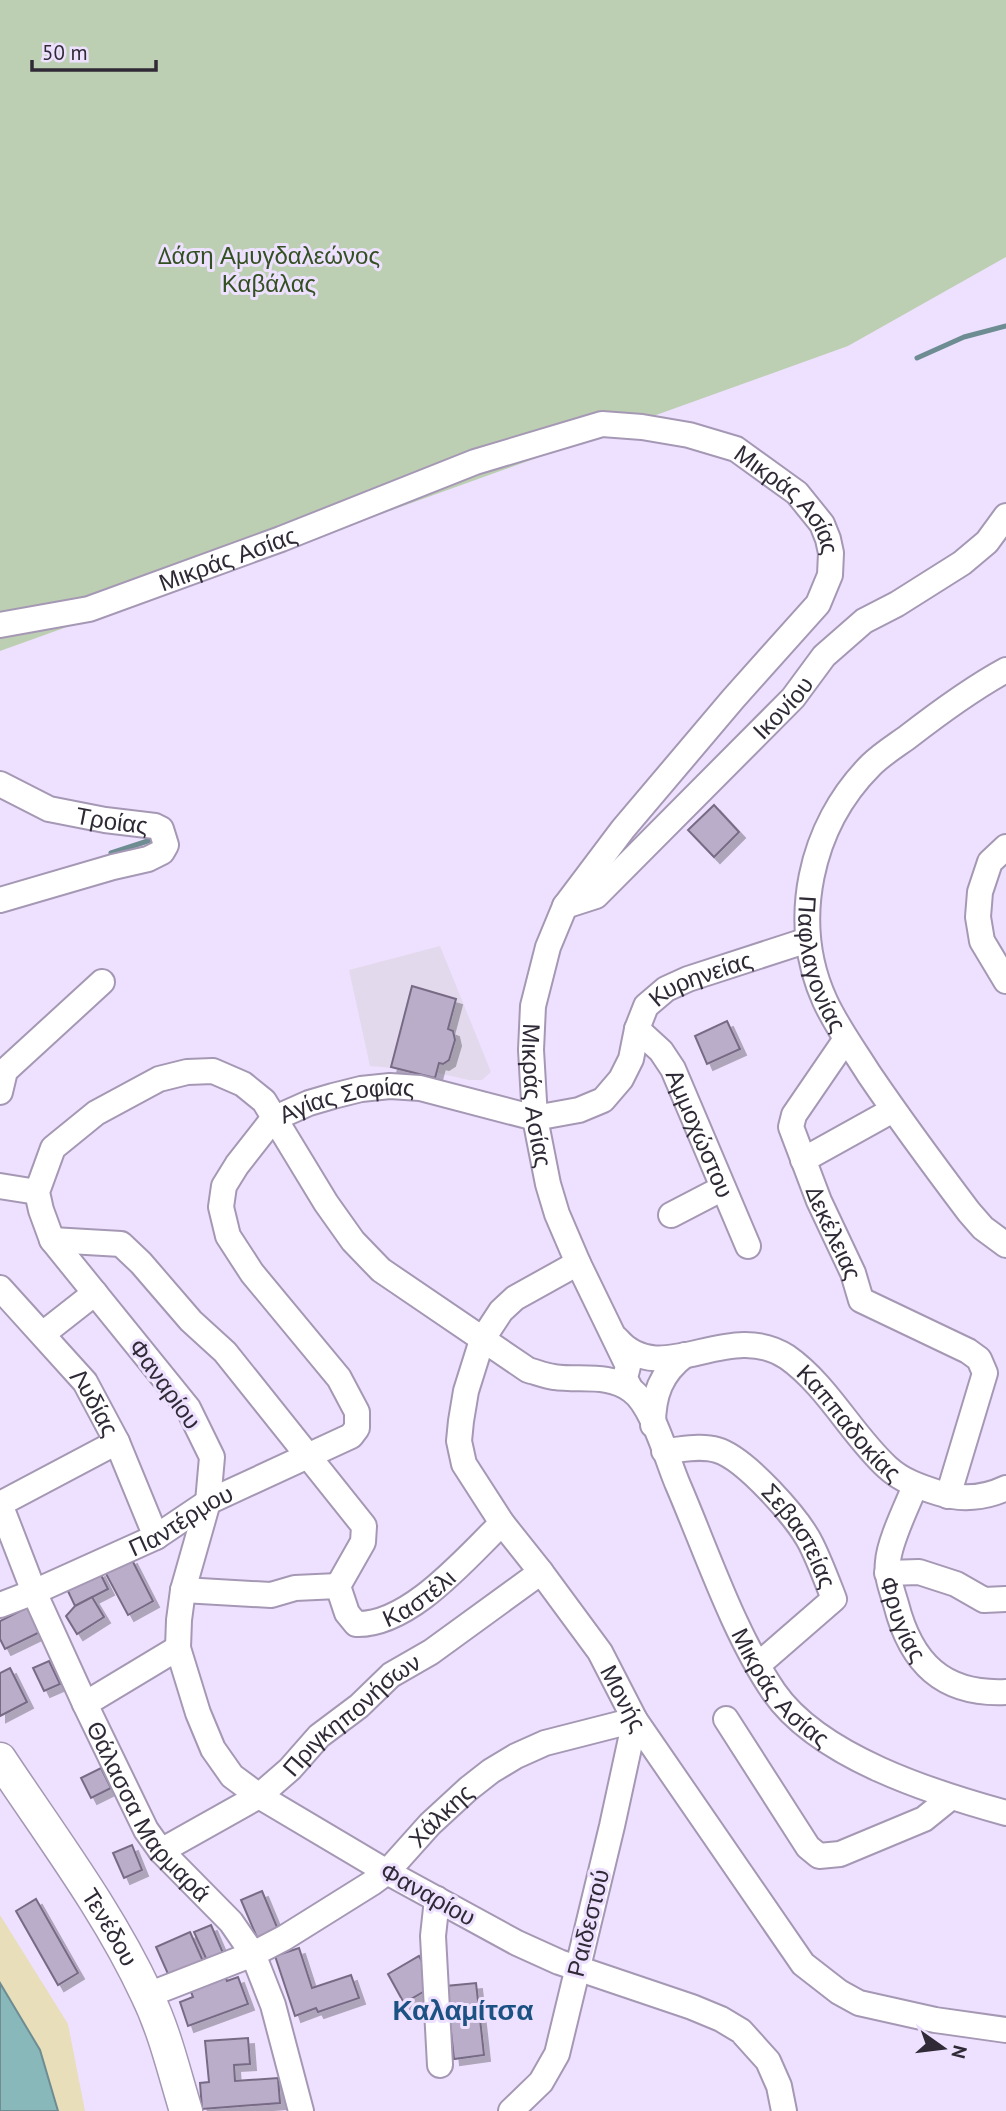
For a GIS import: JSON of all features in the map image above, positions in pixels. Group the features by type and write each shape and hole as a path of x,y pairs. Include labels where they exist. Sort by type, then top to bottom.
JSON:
{"main road":[{"name":"Τενέδου","path":"0,1759 108,1921 148,1995 172,2061 186,2111"},
{"name":"Τενέδου","path":"0,1795 91,1930 126,1997 150,2060 164,2111"}],"street":[{"name":"Μικράς Ασίας","path":"0,625 89,609 293,534 475,462 602,424 689,435 736,449 797,493 822,524 831,553 830,575 818,604 663,781 565,906 548,947 533,1006 531,1050 535,1118 554,1204 578,1263 609,1330 644,1376 653,1425 738,1626 775,1693 811,1730 877,1767 950,1798 1006,1813"},
{"name":"Ικονίου","path":"565,906 596,896 793,698 824,656 864,621 897,604 962,563 987,542 1006,516"},
{"name":"Παφλαγονίας","path":"1006,670 975,688 871,765 830,820 814,864 808,892 808,940 825,1001 846,1039 893,1110 983,1228 1006,1245"},
{"name":"Τροίας","path":"0,784 49,808 105,820 155,826 161,829 166,845 162,852 148,859 0,900"},
{"path":"1006,847 990,862 980,892 978,917 982,942 1006,981"},
{"name":"Κυρηνείας","path":"535,1118 579,1110 603,1100 621,1079 631,1059 637,1029 646,1006 666,989 688,979 808,940"},
{"path":"0,1093 5,1071 102,982"},
{"name":"Αμμοχώστου","path":"637,1029 661,1051 673,1069 748,1247"},
{"name":"Δεκέλειας","path":"846,1039 794,1115 791,1127 853,1273 861,1300 968,1351 979,1359 985,1373 948,1496"},
{"path":"0,1186 37,1192 53,1148 96,1112 159,1079 187,1072 213,1071 243,1084 257,1094 326,1203 353,1241 381,1270 482,1340"},
{"name":"Αγίας Σοφίας","path":"357,1428 356,1412 339,1378 252,1273 228,1236 221,1207 225,1186 237,1165 273,1119 309,1102 361,1089 390,1086 420,1088 535,1118"},
{"path":"803,1160 893,1110"},
{"path":"671,1215 723,1188"},
{"name":"Φαναρίου","path":"37,1192 52,1240 188,1408 212,1457 208,1502 183,1590 178,1648 198,1713 213,1749 232,1776 259,1796 387,1872 517,1943 576,1968 692,2007 741,2031 768,2061 779,2086 785,2111"},
{"path":"52,1240 121,1244 191,1321 225,1352 364,1526 363,1542 338,1586 295,1588 271,1595 183,1590"},
{"name":"Μονής","path":"578,1263 515,1298 501,1311 482,1340 466,1391 459,1441 464,1464 502,1523 600,1652 635,1720 803,1964 859,2003 935,2020 1006,2030"},
{"name":"Λυδίας","path":"0,1288 44,1333 85,1382 117,1442 156,1537"},
{"path":"44,1333 94,1293"},
{"name":"Καππαδοκίας","path":"482,1340 528,1370 553,1377 581,1378 644,1376 690,1353 746,1344 767,1347 786,1357 808,1375 887,1468 915,1486 960,1498 984,1496 1006,1488"},
{"name":"Παντέρμου","path":"0,1605 156,1537 208,1502 351,1436 357,1428"},
{"path":"0,1504 117,1442"},
{"name":"Σεβαστείας","path":"664,1451 696,1448 718,1450 738,1461 782,1504 810,1543 834,1599 758,1665"},
{"name":"Φρυγίας","path":"915,1486 888,1558 887,1573 902,1629 926,1663 944,1680 962,1689 981,1693 1006,1692"},
{"name":"Θάλασσα Μαρμαρά","path":"0,1504 34,1592 146,1830 161,1851 231,1922 253,1954 277,2017 301,2111"},
{"name":"Καστέλι","path":"338,1586 348,1613 356,1623 367,1624 388,1619 436,1586 502,1523"},
{"name":"Πριγκηπονήσων","path":"161,1851 259,1796 290,1769 319,1736 359,1706 391,1675 430,1652 541,1572"},
{"path":"887,1573 919,1572 956,1584 984,1600 1006,1600"},
{"path":"85,1704 178,1648"},
{"name":"Χάλκης","path":"148,1995 253,1954 284,1938 387,1872 430,1824 491,1771 545,1743 635,1720"},
{"name":"Ραιδεστού","path":"511,2111 541,2082 557,2054 635,1720"},
{"path":"726,1720 808,1847 819,1856 840,1854 924,1819 950,1798"},
{"path":"437,1899 433,1936 440,2065"}],"shaded area":[{"path":"440,946 491,1072 482,1080 469,1080 429,1071 370,1066 349,970"},
{"path":"0,1983 40,2050 58,2111 0,2111"}],"green space":[{"name":"Δάση Αμυγδαλεώνος Καβάλας","path":"0,0 1006,0 1006,257 848,346 0,651"}],"sand":[{"path":"0,1915 68,2024 85,2111 58,2111 40,2050 0,1983"}],"building":[{"path":"714,805 739,832 714,857 688,830"},
{"path":"412,986 456,999 448,1029 453,1031 455,1040 449,1060 443,1064 439,1063 435,1078 391,1067"},
{"path":"727,1021 740,1049 707,1064 695,1036"},
{"path":"131,1558 153,1601 128,1615 105,1572"},
{"path":"99,1571 108,1589 75,1606 66,1587"},
{"path":"92,1597 104,1617 77,1634 66,1616 75,1606"},
{"path":"28,1607 40,1632 5,1649 0,1639 0,1621"},
{"path":"49,1661 60,1684 44,1691 33,1668"},
{"path":"10,1668 27,1702 0,1716 0,1673"},
{"path":"101,1768 111,1788 91,1798 81,1778"},
{"path":"132,1845 142,1870 124,1878 113,1853"},
{"path":"262,1891 279,1932 258,1940 241,1900"},
{"path":"36,1899 78,1973 58,1985 16,1911"},
{"path":"211,1925 226,1960 210,1967 194,1932"},
{"path":"190,1932 206,1968 172,1983 156,1947"},
{"path":"299,1948 312,1988 351,1975 359,1998 318,2012 316,2008 295,2016 275,1956"},
{"path":"419,1956 435,1985 404,2003 388,1974"},
{"path":"224,1974 227,1981 238,1977 248,2004 188,2026 180,2002 193,1997 189,1987"},
{"path":"476,1983 484,2055 454,2059 446,1986"},
{"path":"248,2038 250,2064 234,2065 235,2081 278,2078 280,2103 202,2109 200,2083 209,2082 205,2041"}],"waterway":[{"path":"917,358 964,337 1006,326"},
{"path":"111,853 157,838"}],"district":[{"name":"Καλαμίτσα","path":"463,2009"}]}
